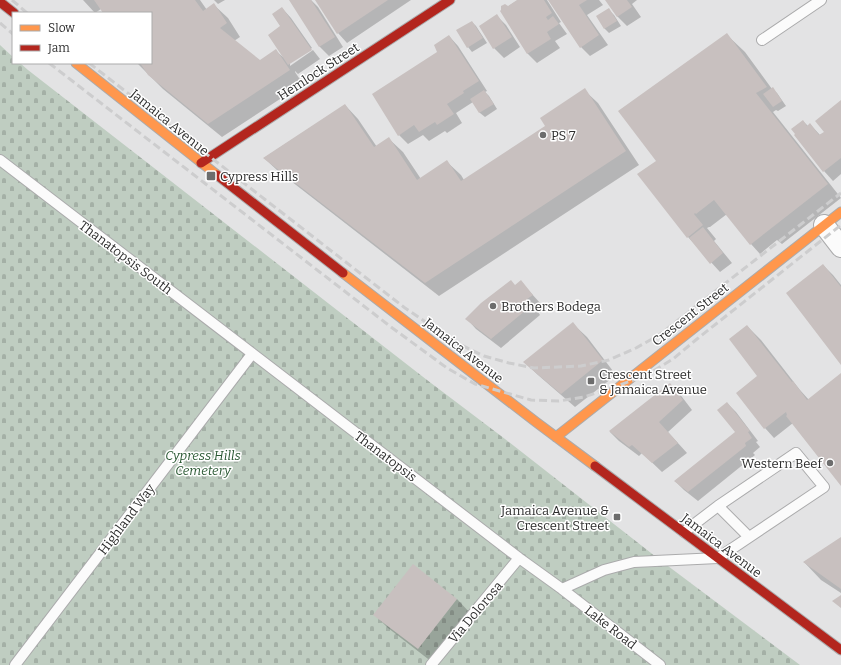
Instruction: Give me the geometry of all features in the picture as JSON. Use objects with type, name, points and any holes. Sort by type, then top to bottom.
[{"type":"main road","name":"Hemlock Street","points":[[201,163],[450,0]]},
{"type":"main road","points":[[0,2],[13,12]]},
{"type":"main road","name":"Jamaica Avenue","points":[[77,64],[201,163],[556,436],[718,558],[840,647]]},
{"type":"main road","name":"Crescent Street","points":[[556,436],[841,212]]},
{"type":"street","points":[[824,225],[841,247]]},
{"type":"lane","points":[[762,40],[821,0]]},
{"type":"lane","name":"Thanatopsis South","points":[[0,160],[252,354]]},
{"type":"lane","name":"Thanatopsis","points":[[252,354],[519,558],[562,589]]},
{"type":"lane","name":"Highland Way","points":[[15,665],[252,354]]},
{"type":"lane","points":[[562,589],[604,570],[634,562],[718,558],[824,487],[796,453],[718,506],[684,532]]},
{"type":"lane","points":[[718,506],[750,537]]},
{"type":"lane","name":"Via Dolorosa","points":[[431,665],[519,558]]},
{"type":"lane","name":"Lake Road","points":[[562,589],[660,665]]},
{"type":"green space","name":"Cypress Hills Cemetery","points":[[0,45],[12,56],[12,64],[21,64],[660,560],[800,665],[0,665]]},
{"type":"building","points":[[94,0],[195,0],[203,11],[214,3],[227,23],[220,28],[260,60],[276,49],[290,70],[208,124],[148,75],[141,64],[152,64],[152,12],[102,12]]},
{"type":"building","points":[[289,0],[311,0],[335,37],[319,47]]},
{"type":"building","points":[[315,0],[388,0],[337,34]]},
{"type":"building","points":[[517,0],[544,0],[552,13],[546,17],[548,20],[553,16],[559,24],[547,32],[551,39],[527,54],[500,11],[501,6],[505,4],[508,6]]},
{"type":"building","points":[[548,0],[587,0],[579,5],[599,35],[580,48]]},
{"type":"building","points":[[605,0],[627,0],[632,7],[617,17]]},
{"type":"building","points":[[282,7],[312,50],[288,65],[268,35],[280,26],[272,14]]},
{"type":"building","points":[[609,8],[617,21],[604,29],[596,16]]},
{"type":"building","points":[[497,14],[512,37],[493,49],[479,26]]},
{"type":"building","points":[[472,21],[483,38],[467,48],[456,30]]},
{"type":"building","points":[[727,33],[767,87],[756,93],[828,184],[750,245],[714,200],[694,214],[703,225],[687,238],[637,174],[656,161],[618,111]]},
{"type":"building","points":[[449,35],[479,81],[463,91],[464,93],[447,104],[454,114],[437,125],[435,122],[419,132],[414,125],[398,136],[372,94],[437,52],[434,45]]},
{"type":"building","points":[[773,87],[782,101],[773,107],[763,94]]},
{"type":"building","points":[[585,88],[626,151],[425,283],[263,158],[345,104],[374,147],[389,137],[417,180],[447,160],[461,181],[545,126],[540,118]]},
{"type":"building","points":[[484,90],[494,104],[479,113],[470,99]]},
{"type":"building","points":[[841,100],[841,158],[823,172],[791,129],[803,120],[807,126],[810,123],[819,135],[824,132],[815,121]]},
{"type":"building","points":[[703,227],[723,253],[710,264],[689,238]]},
{"type":"building","points":[[823,264],[841,287],[841,365],[786,293]]},
{"type":"building","points":[[511,280],[515,285],[521,280],[533,295],[527,299],[532,305],[491,339],[465,319],[481,303]]},
{"type":"building","points":[[573,322],[603,360],[561,394],[523,362]]},
{"type":"building","points":[[747,325],[807,400],[841,373],[841,486],[786,416],[786,412],[764,429],[736,393],[757,376],[729,339]]},
{"type":"building","points":[[670,383],[683,400],[659,422],[678,443],[652,463],[632,445],[629,447],[609,431]]},
{"type":"building","points":[[727,402],[750,431],[748,432],[752,438],[745,443],[746,446],[688,492],[674,481],[735,432],[717,410]]},
{"type":"building","points":[[841,537],[841,589],[803,562]]},
{"type":"building","points":[[413,564],[457,599],[418,649],[373,615]]},
{"type":"building","points":[[841,595],[841,608],[832,601]]},
{"type":"railway","points":[[12,0],[26,12]]},
{"type":"railway","points":[[0,23],[12,33]]},
{"type":"railway","points":[[50,64],[391,327],[447,368],[475,384],[531,400],[559,401],[584,397],[645,376],[673,359],[841,225]]},
{"type":"railway","points":[[90,64],[405,308],[455,342],[484,356],[534,368],[581,366],[609,360],[636,348],[659,335],[841,193]]},
{"type":"traffic: slow","points":[[77,64],[217,175]]},
{"type":"traffic: slow","points":[[556,437],[841,212]]},
{"type":"traffic: slow","points":[[343,273],[595,466]]},
{"type":"traffic: jam","points":[[201,163],[450,0]]},
{"type":"traffic: jam","points":[[0,2],[13,12]]},
{"type":"traffic: jam","points":[[217,175],[343,273]]},
{"type":"traffic: jam","points":[[595,466],[841,650]]},
{"type":"place","name":"PS 7","points":[[543,135]]},
{"type":"place","name":"Cypress Hills","points":[[211,176]]},
{"type":"place","name":"Brothers Bodega","points":[[493,306]]},
{"type":"place","name":"Crescent Street & Jamaica Avenue","points":[[591,381]]},
{"type":"place","name":"Western Beef","points":[[830,463]]},
{"type":"place","name":"Jamaica Avenue & Crescent Street","points":[[617,517]]}]
